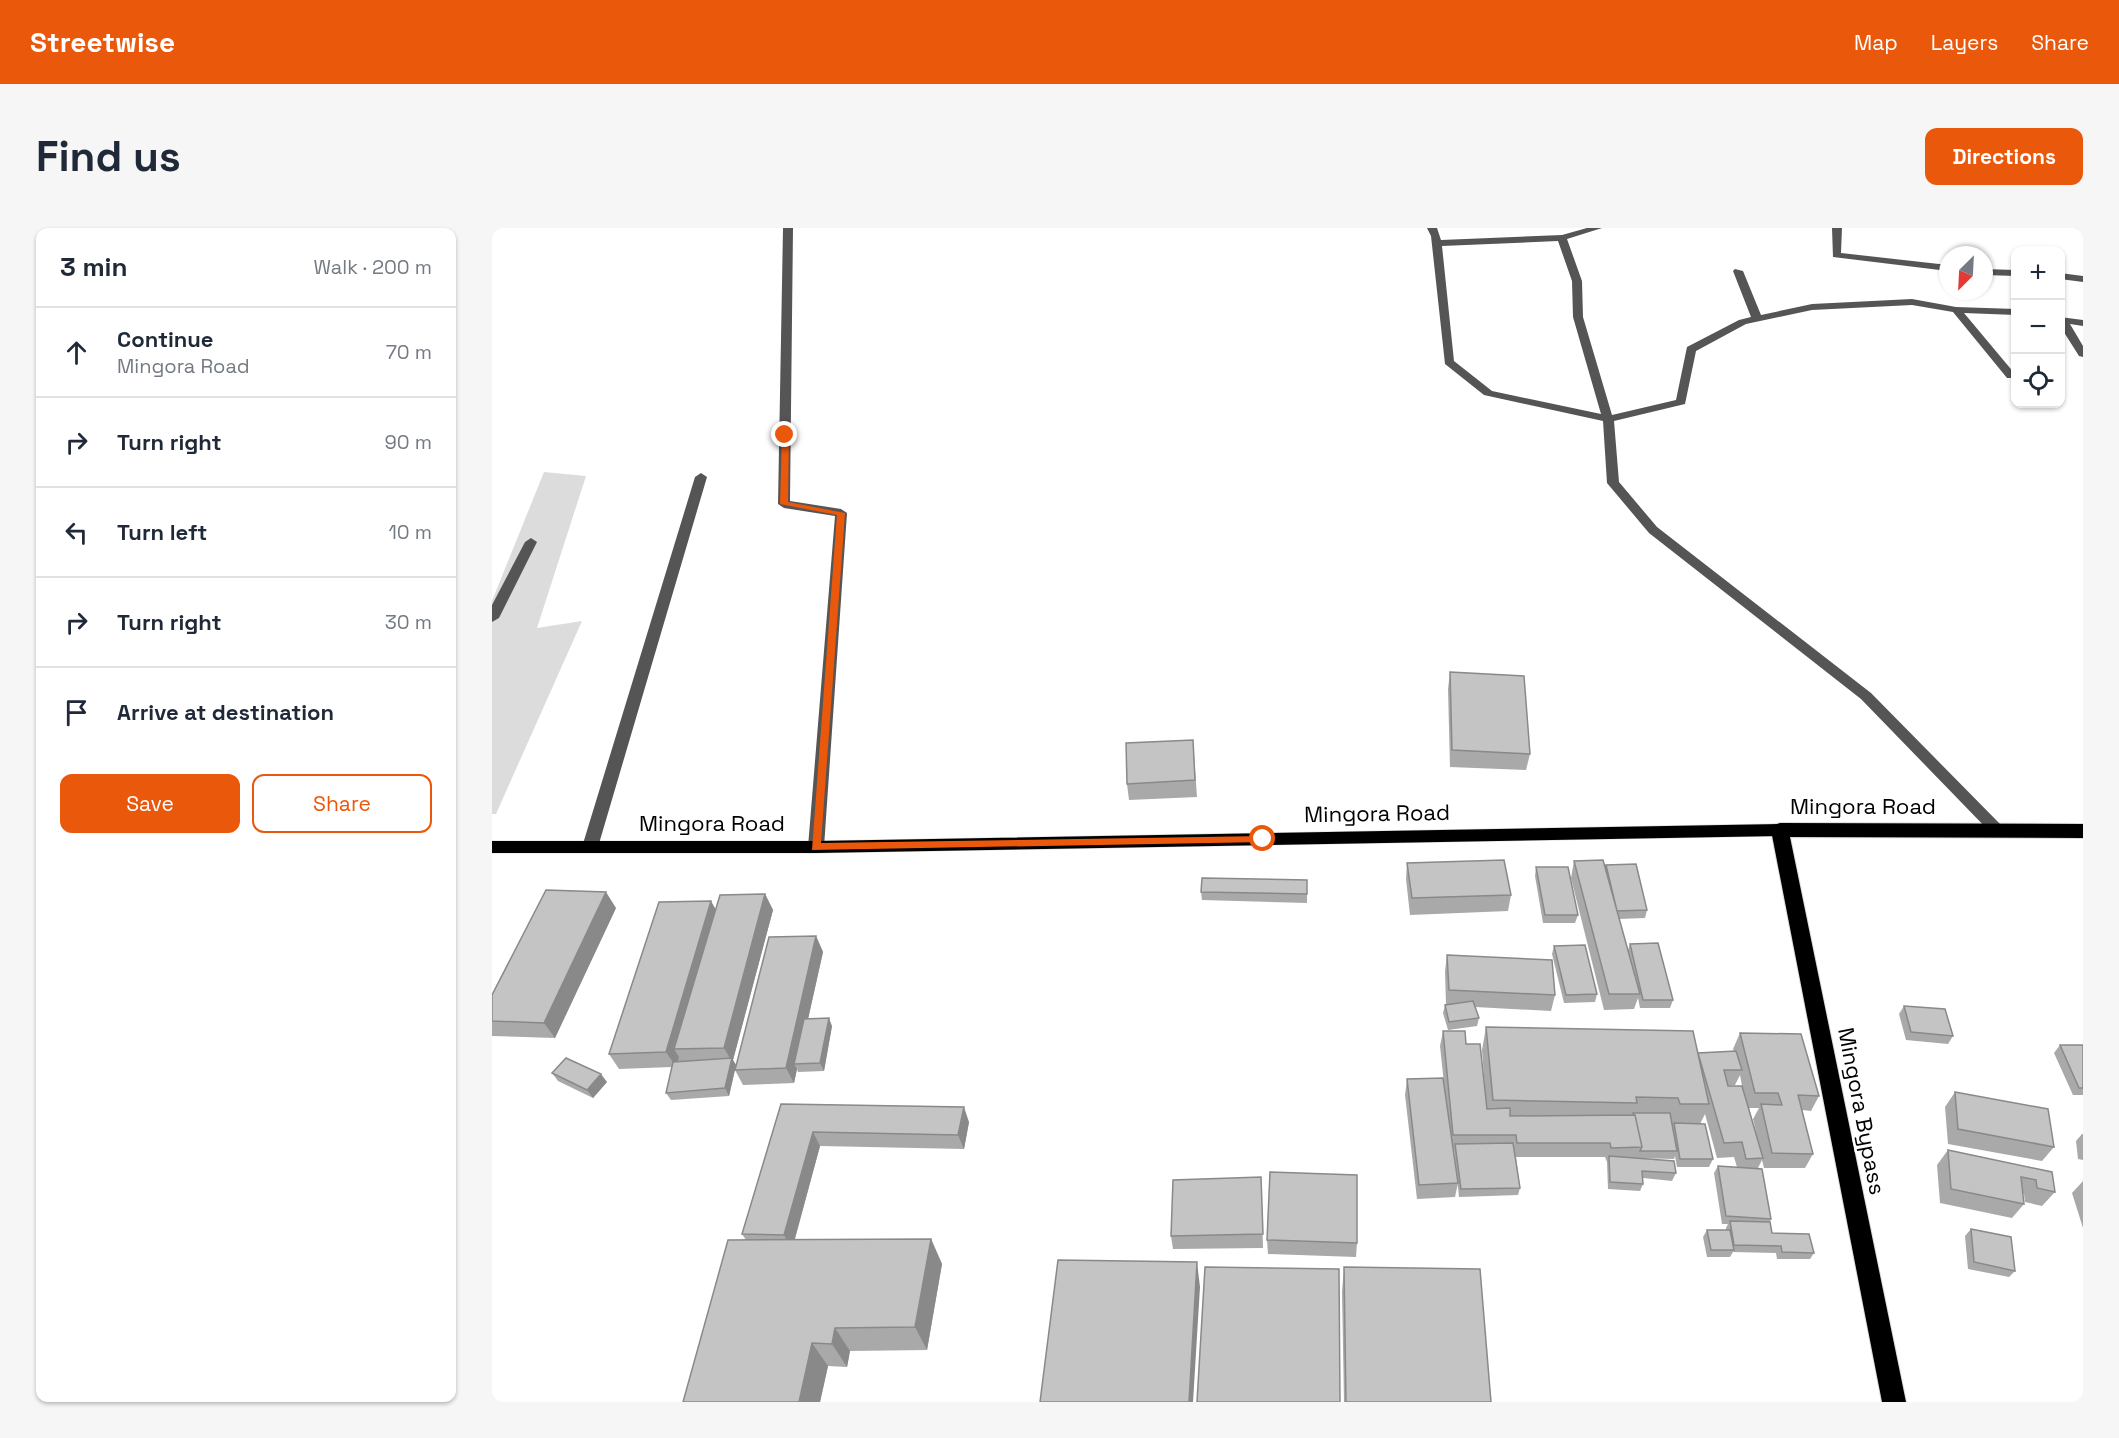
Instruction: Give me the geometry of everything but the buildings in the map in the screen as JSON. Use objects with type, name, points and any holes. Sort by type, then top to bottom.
[{"type":"highway","name":"Mingora Road","points":[[1780,830],[2083,831]]},
{"type":"highway","name":"Mingora Bypass","points":[[1780,830],[1894,1402]]},
{"type":"main road","name":"Mingora Road","points":[[492,847],[816,847],[1780,830]]},
{"type":"street","points":[[788,228],[784,504],[841,513],[816,847]]},
{"type":"street","points":[[1432,228],[1436,243],[1449,362],[1488,393],[1608,419],[1682,402],[1691,349],[1743,322],[1812,307],[1912,302],[1956,310],[2011,312]]},
{"type":"street","points":[[1436,243],[1562,238],[1597,228]]},
{"type":"street","points":[[1838,228],[1836,255],[1939,267]]},
{"type":"street","points":[[1562,238],[1577,281],[1578,317],[1608,419],[1613,483],[1653,530],[1866,696],[1997,830]]},
{"type":"street","points":[[1738,271],[1757,319]]},
{"type":"street","points":[[1993,272],[2011,273]]},
{"type":"street","points":[[2065,277],[2083,279]]},
{"type":"street","points":[[1956,310],[2011,376]]},
{"type":"street","points":[[2065,321],[2083,323]]},
{"type":"street","points":[[2065,326],[2083,354]]},
{"type":"street","points":[[590,847],[701,477]]},
{"type":"street","points":[[492,618],[531,542]]},
{"type":"shaded area","points":[[544,472],[586,476],[537,628],[582,621],[496,814],[492,814],[492,601]]},
{"type":"route","points":[[785,435],[784,504],[841,513],[816,847],[1263,839]]}]
